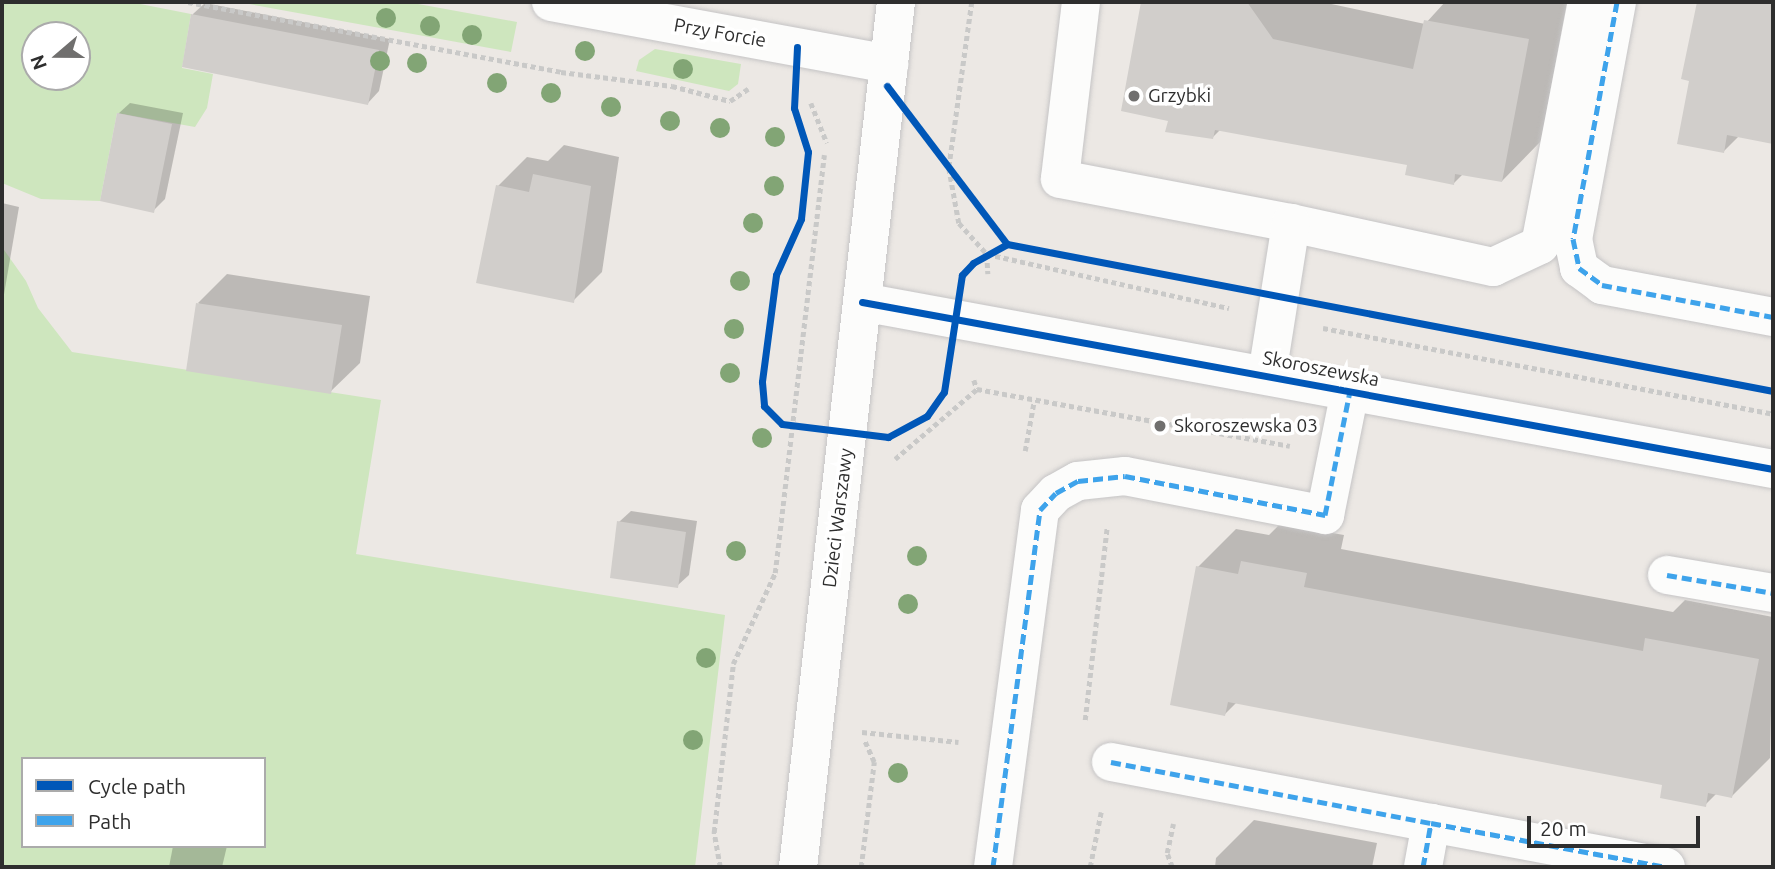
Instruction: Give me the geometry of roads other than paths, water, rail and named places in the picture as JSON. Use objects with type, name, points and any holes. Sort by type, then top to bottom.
[{"type":"street","name":"Przy Forcie","points":[[551,2],[889,64]]},
{"type":"street","name":"Dzieci Warszawy","points":[[798,867],[896,2]]},
{"type":"street","points":[[1082,2],[1060,179],[1291,223],[1493,267],[1540,245],[1587,2]]},
{"type":"street","points":[[1617,2],[1573,239],[1580,268],[1602,285],[1773,317]]},
{"type":"street","points":[[1266,375],[1291,223]]},
{"type":"street","name":"Skoroszewska","points":[[862,302],[1773,469]]},
{"type":"street","points":[[993,867],[1040,510],[1056,493],[1078,481],[1112,476],[1325,515],[1350,391]]},
{"type":"street","points":[[1667,575],[1773,593]]},
{"type":"street","points":[[1111,762],[1665,867]]},
{"type":"street","points":[[1423,867],[1431,823]]},
{"type":"place","name":"Grzybki","points":[[1134,96]]},
{"type":"place","name":"Skoroszewska 03","points":[[1160,426]]}]
